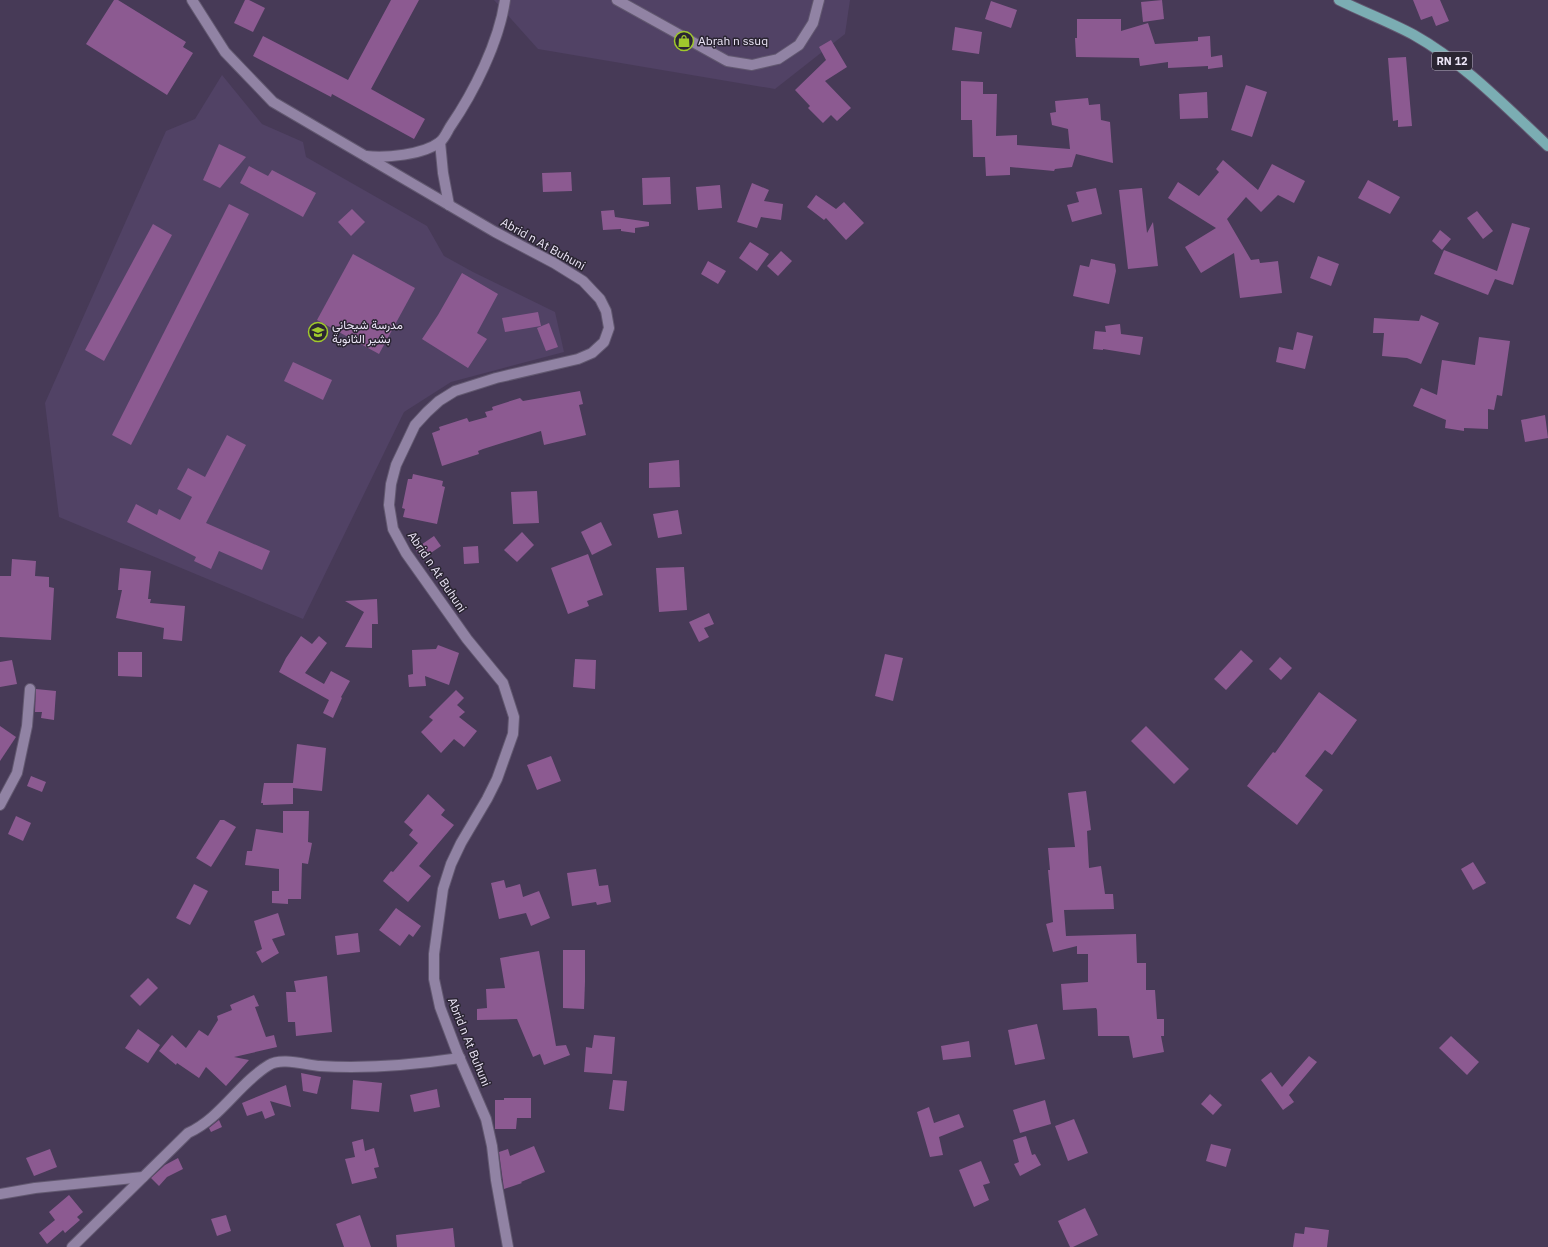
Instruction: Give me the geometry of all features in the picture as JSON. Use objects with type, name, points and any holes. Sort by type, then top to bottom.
[{"type":"main road","name":"RN 12","points":[[1339,0],[1414,35],[1456,63],[1498,99],[1548,146]]},
{"type":"street","name":"Abrid n At Buhuni","points":[[192,0],[225,52],[273,102],[363,156],[449,204],[495,232],[554,263],[583,281],[600,299],[606,311],[610,328],[604,342],[592,354],[496,378],[455,391],[439,401],[415,425],[396,465],[391,484],[389,505],[393,529],[406,553],[467,639],[503,683],[514,717],[513,734],[508,751],[487,799],[460,843],[451,864],[443,889],[434,954],[434,979],[440,1007],[486,1119],[492,1146],[500,1206],[508,1247]]},
{"type":"street","points":[[363,156],[381,157],[404,154],[427,148],[440,142],[456,119],[487,59],[496,37],[505,0]]},
{"type":"street","points":[[616,0],[727,61],[752,65],[778,59],[799,44],[813,23],[818,0]]},
{"type":"street","points":[[440,142],[443,173],[449,204]]},
{"type":"street","points":[[0,805],[16,774],[27,726],[30,689]]},
{"type":"street","points":[[72,1247],[188,1133],[196,1130],[216,1113],[255,1075],[270,1064],[284,1062],[319,1066],[374,1067],[410,1065],[460,1058]]},
{"type":"street","points":[[0,1194],[35,1188],[143,1177]]},
{"type":"shaded area","name":"Abṛah n ssuq","points":[[494,0],[850,0],[845,34],[775,89],[538,49]]},
{"type":"shaded area","name":"مدرسة شيحاني بشير الثانوية","points":[[222,75],[262,124],[303,142],[306,157],[427,226],[444,256],[473,272],[555,312],[564,352],[451,382],[404,412],[303,619],[59,517],[45,403],[166,131],[195,119]]},
{"type":"building","points":[[114,0],[118,0],[186,42],[183,47],[193,53],[167,95],[86,44]]},
{"type":"building","points":[[245,0],[249,0],[265,8],[253,32],[234,23]]},
{"type":"building","points":[[391,0],[419,0],[371,89],[425,119],[414,139],[332,94],[331,97],[253,56],[263,36],[348,80]]},
{"type":"building","points":[[1162,0],[1164,19],[1143,22],[1141,2]]},
{"type":"building","points":[[1413,0],[1440,0],[1449,21],[1436,26],[1432,16],[1421,20]]},
{"type":"building","points":[[991,1],[1017,10],[1011,28],[985,19]]},
{"type":"building","points":[[1077,19],[1121,19],[1121,31],[1148,23],[1155,44],[1198,41],[1198,37],[1210,36],[1211,57],[1222,55],[1223,67],[1208,69],[1208,66],[1168,68],[1168,62],[1140,66],[1139,58],[1076,57],[1075,38],[1077,38]]},
{"type":"building","points":[[955,27],[982,32],[979,54],[952,50]]},
{"type":"building","points":[[831,40],[847,67],[825,81],[851,108],[837,121],[831,115],[823,123],[808,108],[810,106],[795,90],[826,60],[819,47]]},
{"type":"building","points":[[1406,57],[1412,126],[1398,127],[1398,120],[1393,121],[1388,58]]},
{"type":"building","points":[[961,81],[983,82],[983,94],[997,94],[996,136],[1017,135],[1017,145],[1070,149],[1068,129],[1052,125],[1050,113],[1056,112],[1055,101],[1088,98],[1089,105],[1100,104],[1101,120],[1110,122],[1113,163],[1076,154],[1072,167],[1055,169],[1054,171],[1010,167],[1010,175],[986,176],[985,157],[973,157],[972,120],[961,120]]},
{"type":"building","points":[[1246,85],[1267,92],[1252,137],[1231,130]]},
{"type":"building","points":[[1207,92],[1208,118],[1180,119],[1179,94]]},
{"type":"building","points":[[219,144],[246,157],[220,188],[203,180]]},
{"type":"building","points":[[1223,160],[1258,190],[1272,164],[1305,181],[1294,203],[1278,195],[1261,212],[1246,197],[1227,219],[1251,260],[1259,259],[1260,263],[1278,261],[1282,293],[1240,298],[1234,253],[1201,273],[1185,247],[1216,228],[1168,198],[1178,182],[1199,196],[1219,172],[1216,169]]},
{"type":"building","points":[[249,166],[268,176],[272,170],[316,193],[303,217],[240,183]]},
{"type":"building","points":[[571,172],[572,191],[543,192],[542,173]]},
{"type":"building","points":[[670,177],[671,204],[643,205],[642,178]]},
{"type":"building","points":[[1368,180],[1400,197],[1390,214],[1358,198]]},
{"type":"building","points":[[752,183],[769,190],[764,201],[783,204],[781,220],[761,217],[757,228],[737,222]]},
{"type":"building","points":[[720,185],[722,208],[698,210],[696,187]]},
{"type":"building","points":[[1096,188],[1102,214],[1072,222],[1067,205],[1079,202],[1076,192]]},
{"type":"building","points":[[1142,188],[1147,233],[1153,222],[1158,266],[1128,269],[1119,190]]},
{"type":"building","points":[[816,195],[836,209],[844,202],[864,223],[846,240],[826,218],[824,220],[807,207]]},
{"type":"building","points":[[229,204],[249,214],[131,445],[112,435]]},
{"type":"building","points":[[352,209],[365,222],[351,236],[338,222]]},
{"type":"building","points":[[614,210],[615,217],[649,222],[649,226],[635,228],[635,233],[621,231],[621,229],[603,230],[601,211]]},
{"type":"building","points":[[1477,211],[1493,231],[1483,239],[1467,218]]},
{"type":"building","points":[[1512,223],[1530,228],[1513,285],[1495,279],[1488,295],[1434,274],[1444,250],[1497,271]]},
{"type":"building","points":[[153,224],[172,235],[104,361],[85,350]]},
{"type":"building","points":[[1440,230],[1451,239],[1442,250],[1432,241]]},
{"type":"building","points":[[750,242],[769,254],[757,271],[739,258]]},
{"type":"building","points":[[781,251],[792,261],[778,276],[767,266]]},
{"type":"building","points":[[353,254],[415,288],[379,354],[317,320]]},
{"type":"building","points":[[1318,256],[1339,264],[1331,286],[1310,278]]},
{"type":"building","points":[[1091,259],[1115,264],[1116,271],[1109,304],[1073,296],[1080,265],[1089,267]]},
{"type":"building","points":[[708,261],[726,271],[718,284],[701,274]]},
{"type":"building","points":[[462,273],[498,294],[477,333],[487,339],[468,368],[422,339],[438,315]]},
{"type":"building","points":[[538,312],[541,326],[505,332],[502,318]]},
{"type":"building","points":[[1421,315],[1439,323],[1421,364],[1407,358],[1382,356],[1384,333],[1373,333],[1374,318],[1419,321]]},
{"type":"building","points":[[549,323],[558,347],[546,351],[537,328]]},
{"type":"building","points":[[1120,324],[1121,334],[1143,337],[1140,355],[1103,349],[1093,349],[1095,331],[1106,332],[1105,326]]},
{"type":"building","points":[[1297,332],[1313,336],[1305,369],[1276,362],[1279,347],[1293,350]]},
{"type":"building","points":[[1479,337],[1510,341],[1502,396],[1497,395],[1494,410],[1488,409],[1488,429],[1464,428],[1464,431],[1445,428],[1446,420],[1413,406],[1421,388],[1437,395],[1442,360],[1475,365]]},
{"type":"building","points":[[293,362],[332,380],[323,400],[284,381]]},
{"type":"building","points":[[580,391],[583,404],[579,405],[586,435],[544,445],[541,431],[483,449],[478,451],[479,454],[442,466],[432,433],[440,430],[439,427],[467,418],[469,422],[487,417],[485,412],[493,410],[492,407],[520,398],[523,401]]},
{"type":"building","points":[[1545,415],[1548,438],[1525,442],[1521,420]]},
{"type":"building","points":[[227,435],[246,445],[206,523],[270,551],[262,570],[219,551],[211,569],[194,561],[196,557],[127,522],[136,504],[157,515],[159,509],[180,520],[192,497],[177,489],[188,468],[205,477]]},
{"type":"building","points":[[679,460],[680,487],[649,488],[649,463]]},
{"type":"building","points":[[413,474],[443,481],[442,486],[445,487],[437,524],[403,517],[405,509],[402,508],[408,479],[412,479]]},
{"type":"building","points":[[537,491],[539,523],[513,524],[511,492]]},
{"type":"building","points":[[678,510],[682,534],[658,538],[653,514]]},
{"type":"building","points":[[601,522],[612,545],[592,555],[581,532]]},
{"type":"building","points":[[522,532],[534,545],[517,562],[504,550]]},
{"type":"building","points":[[434,536],[441,546],[422,559],[415,549]]},
{"type":"building","points":[[478,546],[479,563],[464,564],[463,547]]},
{"type":"building","points":[[588,554],[603,595],[587,601],[589,606],[568,614],[551,568]]},
{"type":"building","points":[[12,559],[36,561],[35,576],[49,577],[49,587],[54,588],[51,640],[0,637],[0,576],[11,576]]},
{"type":"building","points":[[684,567],[687,610],[659,612],[656,568]]},
{"type":"building","points":[[120,568],[151,571],[148,599],[151,599],[150,603],[185,606],[182,641],[163,639],[164,628],[116,618],[122,590],[118,590]]},
{"type":"building","points":[[377,599],[378,624],[372,624],[372,648],[345,647],[364,612],[345,601]]},
{"type":"building","points":[[709,613],[714,624],[704,628],[709,637],[699,642],[689,622]]},
{"type":"building","points":[[301,636],[312,644],[319,636],[327,643],[305,673],[324,684],[331,671],[350,681],[341,697],[342,698],[333,718],[323,713],[329,700],[279,672],[286,658]]},
{"type":"building","points":[[438,645],[459,653],[449,685],[425,676],[426,686],[409,687],[408,675],[413,674],[412,650],[436,649]]},
{"type":"building","points":[[1241,650],[1253,661],[1226,690],[1214,679]]},
{"type":"building","points":[[118,652],[142,652],[142,677],[118,676]]},
{"type":"building","points":[[885,654],[903,658],[893,701],[875,696]]},
{"type":"building","points":[[1280,657],[1292,668],[1281,680],[1269,669]]},
{"type":"building","points":[[575,659],[596,660],[595,689],[573,687]]},
{"type":"building","points":[[12,660],[17,684],[0,687],[0,662]]},
{"type":"building","points":[[36,689],[56,691],[54,720],[41,718],[42,712],[35,712]]},
{"type":"building","points":[[456,690],[464,698],[457,705],[465,712],[459,717],[477,731],[464,747],[454,739],[441,753],[421,732],[433,720],[429,717]]},
{"type":"building","points":[[1319,692],[1357,720],[1332,755],[1325,750],[1305,776],[1323,790],[1297,825],[1247,786],[1273,752],[1275,753]]},
{"type":"building","points":[[0,726],[16,737],[0,761]]},
{"type":"building","points":[[1146,726],[1189,769],[1174,784],[1131,741]]},
{"type":"building","points":[[297,744],[326,748],[322,791],[293,788],[293,804],[263,805],[263,803],[261,803],[264,783],[293,783]]},
{"type":"building","points":[[551,756],[561,781],[537,790],[527,765]]},
{"type":"building","points":[[31,776],[46,782],[42,792],[27,786]]},
{"type":"building","points":[[1086,791],[1091,830],[1087,831],[1089,868],[1101,866],[1105,894],[1113,894],[1114,909],[1064,910],[1066,936],[1136,934],[1137,963],[1146,963],[1146,990],[1155,990],[1157,1019],[1164,1019],[1164,1036],[1161,1036],[1164,1052],[1133,1058],[1129,1036],[1098,1036],[1096,1008],[1063,1010],[1061,984],[1088,982],[1088,954],[1077,954],[1077,946],[1053,952],[1046,924],[1053,922],[1048,870],[1050,870],[1048,848],[1075,847],[1068,793]]},
{"type":"building","points":[[428,794],[445,810],[441,815],[454,825],[419,866],[431,876],[408,902],[383,881],[391,871],[393,872],[418,843],[409,835],[413,830],[404,822]]},
{"type":"building","points":[[283,811],[309,811],[308,842],[312,843],[308,864],[302,863],[301,899],[288,899],[288,904],[272,903],[272,891],[279,891],[279,869],[245,865],[247,851],[252,851],[256,829],[283,833]]},
{"type":"building","points":[[16,816],[31,823],[23,841],[8,834]]},
{"type":"building","points":[[220,820],[224,820],[236,827],[211,867],[196,858]]},
{"type":"building","points":[[1473,862],[1486,883],[1473,890],[1461,869]]},
{"type":"building","points":[[596,869],[599,886],[608,885],[611,902],[597,905],[596,902],[572,906],[567,873]]},
{"type":"building","points":[[504,880],[506,888],[520,884],[523,897],[539,891],[550,918],[531,926],[526,913],[499,919],[491,883]]},
{"type":"building","points":[[194,884],[208,891],[190,925],[176,918]]},
{"type":"building","points":[[396,908],[421,926],[413,937],[409,934],[400,946],[379,930]]},
{"type":"building","points":[[278,913],[285,935],[272,939],[279,953],[262,963],[256,952],[262,949],[254,921]]},
{"type":"building","points":[[358,933],[360,952],[337,955],[335,936]]},
{"type":"building","points":[[563,950],[585,950],[584,1009],[563,1008]]},
{"type":"building","points":[[539,951],[556,1046],[566,1045],[570,1055],[544,1065],[540,1054],[533,1057],[517,1019],[477,1020],[477,1009],[487,1008],[486,989],[505,988],[500,958]]},
{"type":"building","points":[[327,976],[332,1032],[296,1036],[295,1022],[288,1022],[286,992],[296,992],[294,981]]},
{"type":"building","points":[[148,978],[158,988],[140,1006],[130,996]]},
{"type":"building","points":[[254,995],[259,1006],[255,1007],[266,1037],[274,1035],[277,1047],[234,1057],[249,1060],[226,1086],[206,1067],[199,1078],[177,1063],[176,1065],[159,1051],[172,1035],[186,1048],[199,1030],[208,1036],[218,1020],[217,1016],[232,1010],[230,1005]]},
{"type":"building","points":[[1037,1024],[1045,1059],[1015,1065],[1008,1030]]},
{"type":"building","points":[[138,1029],[160,1045],[148,1063],[125,1048]]},
{"type":"building","points":[[594,1035],[615,1037],[612,1074],[584,1072],[586,1047],[592,1048]]},
{"type":"building","points":[[1451,1036],[1479,1062],[1467,1075],[1439,1048]]},
{"type":"building","points":[[969,1041],[971,1057],[943,1060],[941,1046]]},
{"type":"building","points":[[1309,1056],[1317,1062],[1289,1095],[1294,1102],[1283,1110],[1261,1080],[1271,1072],[1282,1087]]},
{"type":"building","points":[[301,1073],[321,1077],[317,1094],[303,1091]]},
{"type":"building","points":[[353,1080],[382,1083],[379,1112],[351,1109]]},
{"type":"building","points":[[613,1080],[627,1081],[624,1111],[609,1109]]},
{"type":"building","points":[[286,1085],[291,1107],[270,1101],[275,1115],[265,1119],[262,1111],[247,1116],[242,1103]]},
{"type":"building","points":[[437,1089],[440,1107],[414,1112],[410,1095]]},
{"type":"building","points":[[1210,1094],[1222,1105],[1213,1115],[1201,1104]]},
{"type":"building","points":[[504,1098],[531,1098],[531,1118],[517,1118],[516,1129],[495,1129],[495,1100],[504,1100]]},
{"type":"building","points":[[1045,1100],[1051,1124],[1020,1133],[1013,1110]]},
{"type":"building","points":[[929,1107],[934,1123],[959,1114],[964,1127],[939,1137],[943,1155],[930,1157],[917,1112]]},
{"type":"building","points":[[1074,1119],[1088,1153],[1068,1161],[1055,1126]]},
{"type":"building","points":[[219,1120],[222,1127],[211,1132],[209,1128]]},
{"type":"building","points":[[1026,1136],[1032,1155],[1035,1154],[1041,1165],[1020,1176],[1014,1164],[1019,1162],[1013,1140]]},
{"type":"building","points":[[363,1139],[365,1151],[374,1148],[379,1167],[374,1168],[377,1178],[352,1184],[345,1159],[355,1157],[352,1142]]},
{"type":"building","points":[[1211,1144],[1231,1149],[1226,1167],[1206,1161]]},
{"type":"building","points":[[534,1146],[545,1172],[521,1182],[522,1183],[504,1189],[499,1152],[508,1149],[510,1156]]},
{"type":"building","points":[[50,1149],[57,1167],[34,1176],[26,1158]]},
{"type":"building","points":[[178,1158],[183,1169],[167,1177],[159,1186],[151,1178],[165,1165]]},
{"type":"building","points":[[981,1161],[990,1183],[983,1185],[989,1200],[974,1207],[959,1170]]},
{"type":"building","points":[[69,1195],[83,1212],[77,1217],[80,1220],[65,1233],[63,1230],[47,1244],[39,1233],[55,1220],[49,1212]]},
{"type":"building","points":[[1085,1208],[1098,1235],[1070,1247],[1058,1221]]},
{"type":"building","points":[[226,1215],[231,1231],[217,1236],[211,1219]]},
{"type":"building","points":[[360,1215],[371,1247],[344,1247],[336,1224]]},
{"type":"building","points":[[1305,1227],[1329,1230],[1327,1247],[1293,1247],[1295,1233],[1304,1234]]},
{"type":"building","points":[[453,1228],[455,1247],[397,1247],[396,1235]]},
{"type":"place","name":"Abṛah n ssuq","points":[[684,41]]},
{"type":"place","name":"مدرسة شيحاني بشير الثانوية","points":[[318,332]]}]
